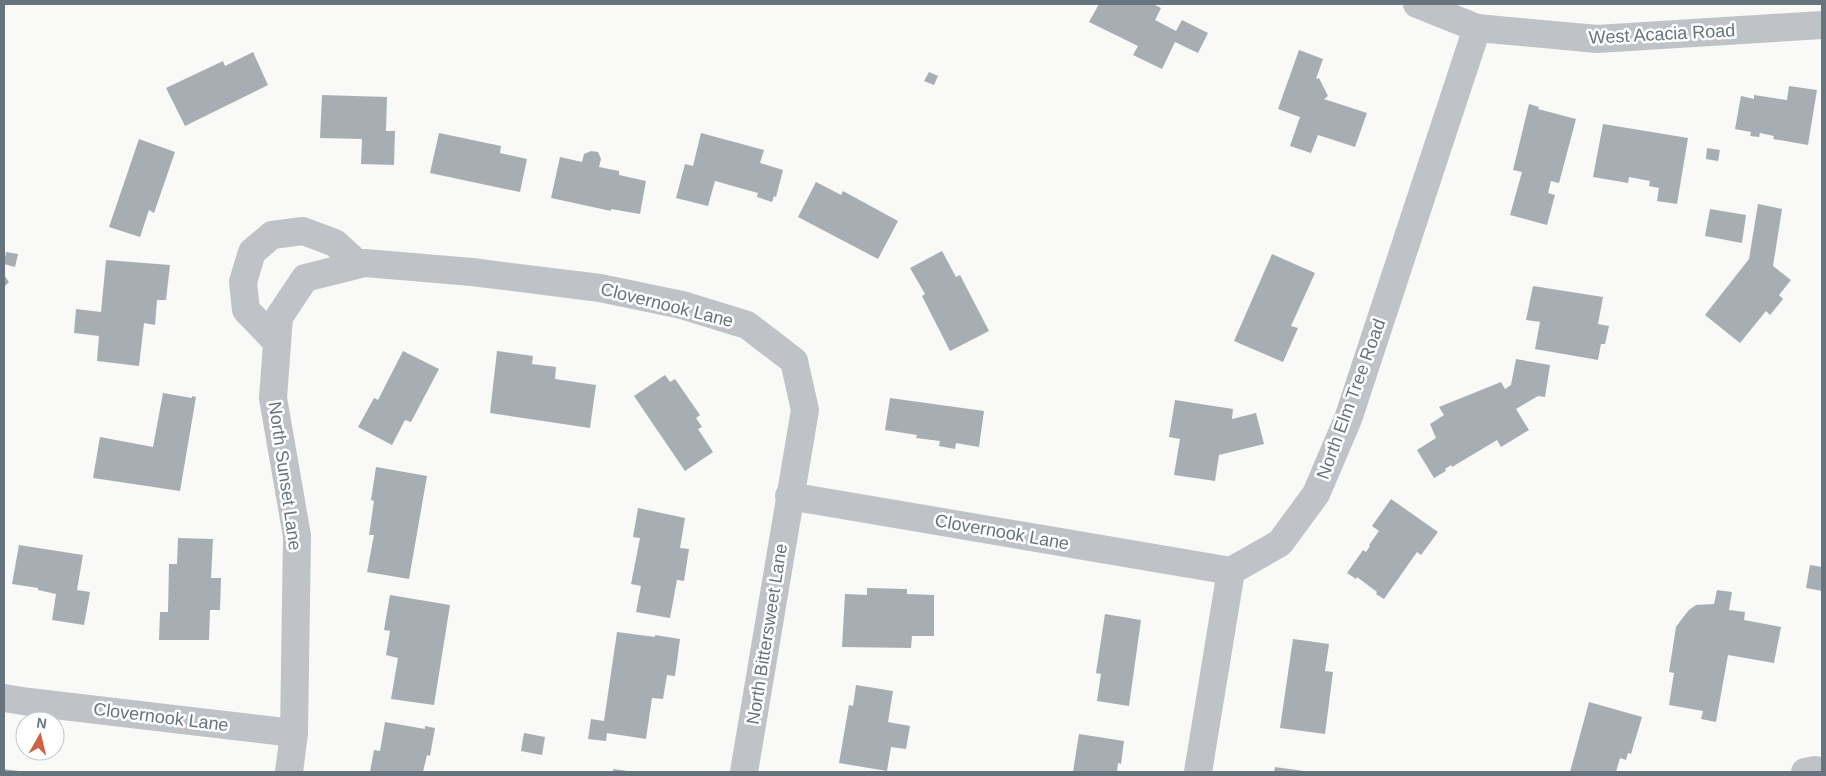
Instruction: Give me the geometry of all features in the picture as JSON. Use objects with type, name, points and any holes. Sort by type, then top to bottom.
[{"type":"street","name":"West Acacia Road","points":[[1417,4],[1477,28],[1597,39],[1822,25]]},
{"type":"street","name":"North Elm Tree Road","points":[[1231,571],[1280,543],[1316,494],[1348,419],[1477,28]]},
{"type":"street","points":[[277,342],[246,310],[243,282],[252,252],[272,234],[303,231],[335,243],[358,264]]},
{"type":"street","name":"Clovernook Lane","points":[[305,278],[365,263],[472,272],[600,288],[682,305],[747,324],[794,361],[805,410],[790,496],[1231,571]]},
{"type":"street","name":"North Sunset Lane","points":[[289,772],[294,733],[297,536],[273,398],[279,317],[305,278]]},
{"type":"street","name":"North Bittersweet Lane","points":[[744,772],[790,496]]},
{"type":"street","points":[[1198,772],[1231,571]]},
{"type":"street","name":"Clovernook Lane","points":[[16,700],[294,733]]},
{"type":"street","points":[[1805,772],[1822,771]]},
{"type":"building","points":[[1099,4],[1153,4],[1161,8],[1155,20],[1176,31],[1182,20],[1208,33],[1198,53],[1175,42],[1162,69],[1133,55],[1138,46],[1089,22]]},
{"type":"building","points":[[1299,50],[1323,59],[1316,79],[1319,78],[1328,96],[1324,99],[1367,113],[1355,147],[1318,135],[1311,153],[1290,146],[1300,117],[1278,109]]},
{"type":"building","points":[[253,52],[268,85],[185,126],[166,88],[223,61],[225,66]]},
{"type":"building","points":[[929,72],[938,76],[934,85],[924,81]]},
{"type":"building","points":[[1789,86],[1817,90],[1808,145],[1773,139],[1774,136],[1760,133],[1759,137],[1750,136],[1751,132],[1735,129],[1741,96],[1754,99],[1754,95],[1787,100]]},
{"type":"building","points":[[322,95],[387,97],[386,131],[395,131],[394,165],[361,164],[362,139],[320,138]]},
{"type":"building","points":[[1529,104],[1539,107],[1538,109],[1576,119],[1559,183],[1551,181],[1548,193],[1555,195],[1547,225],[1510,215],[1522,172],[1513,170]]},
{"type":"building","points":[[1603,124],[1688,138],[1677,204],[1657,201],[1659,188],[1649,186],[1650,181],[1629,177],[1628,183],[1593,177]]},
{"type":"building","points":[[439,133],[501,146],[500,153],[527,159],[520,192],[430,173]]},
{"type":"building","points":[[701,133],[764,150],[760,163],[783,170],[776,197],[774,196],[772,202],[757,197],[758,193],[715,181],[708,206],[676,198],[685,164],[693,166]]},
{"type":"building","points":[[139,139],[175,152],[154,213],[149,210],[140,237],[109,227]]},
{"type":"building","points":[[1707,148],[1720,150],[1718,161],[1706,159]]},
{"type":"building","points":[[591,151],[598,152],[601,159],[599,167],[619,171],[619,175],[646,181],[640,214],[611,209],[611,211],[551,198],[560,157],[582,162],[584,154]]},
{"type":"building","points":[[816,182],[841,195],[843,191],[898,221],[878,259],[798,217]]},
{"type":"building","points":[[1758,204],[1782,209],[1773,266],[1791,280],[1779,295],[1783,299],[1770,315],[1766,311],[1740,343],[1705,315],[1749,259]]},
{"type":"building","points":[[1710,209],[1746,215],[1742,243],[1705,236]]},
{"type":"building","points":[[942,251],[956,277],[960,275],[989,331],[950,351],[922,296],[925,294],[910,268]]},
{"type":"building","points":[[6,252],[18,254],[15,267],[4,264]]},
{"type":"building","points":[[1272,254],[1315,273],[1291,326],[1298,328],[1283,362],[1234,341]]},
{"type":"building","points":[[106,260],[170,265],[166,300],[157,300],[155,325],[144,323],[139,366],[97,361],[99,336],[74,333],[76,309],[101,312]]},
{"type":"building","points":[[4,275],[9,282],[4,287]]},
{"type":"building","points":[[1533,286],[1603,297],[1598,324],[1609,326],[1605,344],[1601,344],[1598,360],[1535,349],[1540,322],[1526,320]]},
{"type":"building","points":[[403,351],[439,369],[411,422],[405,420],[392,445],[358,427],[374,398],[378,400]]},
{"type":"building","points":[[497,351],[533,356],[532,364],[556,367],[555,379],[596,385],[590,428],[490,413]]},
{"type":"building","points":[[1516,359],[1550,365],[1545,397],[1538,396],[1516,409],[1529,430],[1501,447],[1497,440],[1452,467],[1451,465],[1445,469],[1446,471],[1434,478],[1417,450],[1436,438],[1430,424],[1444,415],[1439,407],[1501,382],[1505,389],[1511,385]]},
{"type":"building","points":[[665,375],[670,382],[675,379],[700,415],[696,418],[702,427],[698,429],[713,452],[685,471],[634,396]]},
{"type":"building","points":[[163,393],[196,397],[180,491],[93,478],[100,437],[153,447]]},
{"type":"building","points":[[890,398],[984,411],[979,447],[956,443],[955,449],[939,446],[940,441],[916,438],[917,435],[885,430]]},
{"type":"building","points":[[1175,400],[1233,409],[1232,419],[1256,413],[1264,444],[1219,455],[1215,481],[1174,475],[1180,439],[1169,437]]},
{"type":"building","points":[[376,467],[427,476],[409,579],[367,572],[374,535],[369,535],[374,501],[371,500]]},
{"type":"building","points":[[1391,499],[1438,532],[1421,555],[1417,552],[1384,599],[1357,577],[1356,579],[1347,573],[1363,550],[1366,552],[1379,531],[1372,526]]},
{"type":"building","points":[[638,508],[685,518],[680,548],[689,549],[684,581],[677,580],[670,618],[636,612],[641,586],[631,584],[640,538],[633,537]]},
{"type":"building","points":[[178,538],[213,539],[211,578],[221,578],[220,610],[210,610],[209,640],[159,640],[160,612],[168,612],[169,564],[177,564]]},
{"type":"building","points":[[19,545],[83,555],[77,590],[90,592],[84,625],[52,620],[56,594],[38,590],[38,588],[12,584]]},
{"type":"building","points":[[1810,565],[1822,567],[1822,591],[1806,588]]},
{"type":"building","points":[[867,588],[907,589],[907,594],[934,595],[934,636],[912,636],[911,648],[842,647],[845,594],[867,595]]},
{"type":"building","points":[[1717,590],[1732,592],[1729,610],[1745,612],[1744,620],[1781,627],[1774,663],[1728,655],[1716,722],[1701,719],[1703,711],[1669,705],[1674,673],[1669,672],[1676,627],[1689,610],[1696,605],[1714,604]]},
{"type":"building","points":[[390,595],[450,605],[434,705],[391,699],[398,658],[386,655],[390,631],[384,630]]},
{"type":"building","points":[[1105,614],[1141,620],[1129,706],[1097,701],[1101,674],[1096,673]]},
{"type":"building","points":[[617,632],[680,639],[675,676],[667,675],[663,699],[652,698],[646,739],[607,733],[606,741],[588,739],[591,719],[604,721]]},
{"type":"building","points":[[1293,639],[1329,644],[1325,671],[1333,672],[1325,734],[1280,728]]},
{"type":"building","points":[[856,685],[893,691],[888,722],[910,726],[906,749],[891,747],[887,771],[839,763],[849,705],[853,706]]},
{"type":"building","points":[[1589,702],[1642,717],[1631,754],[1628,753],[1626,760],[1620,758],[1616,772],[1570,772]]},
{"type":"building","points":[[385,722],[425,729],[425,726],[435,728],[430,756],[427,755],[423,772],[370,772],[374,750],[380,751]]},
{"type":"building","points":[[524,733],[545,737],[542,755],[521,751]]},
{"type":"building","points":[[1079,734],[1124,741],[1121,764],[1118,763],[1117,772],[1073,772]]},
{"type":"building","points":[[1275,767],[1304,771],[1304,772],[1274,772]]},
{"type":"building","points":[[4,769],[19,771],[19,772],[4,772]]},
{"type":"building","points":[[613,769],[628,771],[628,772],[613,772]]}]
